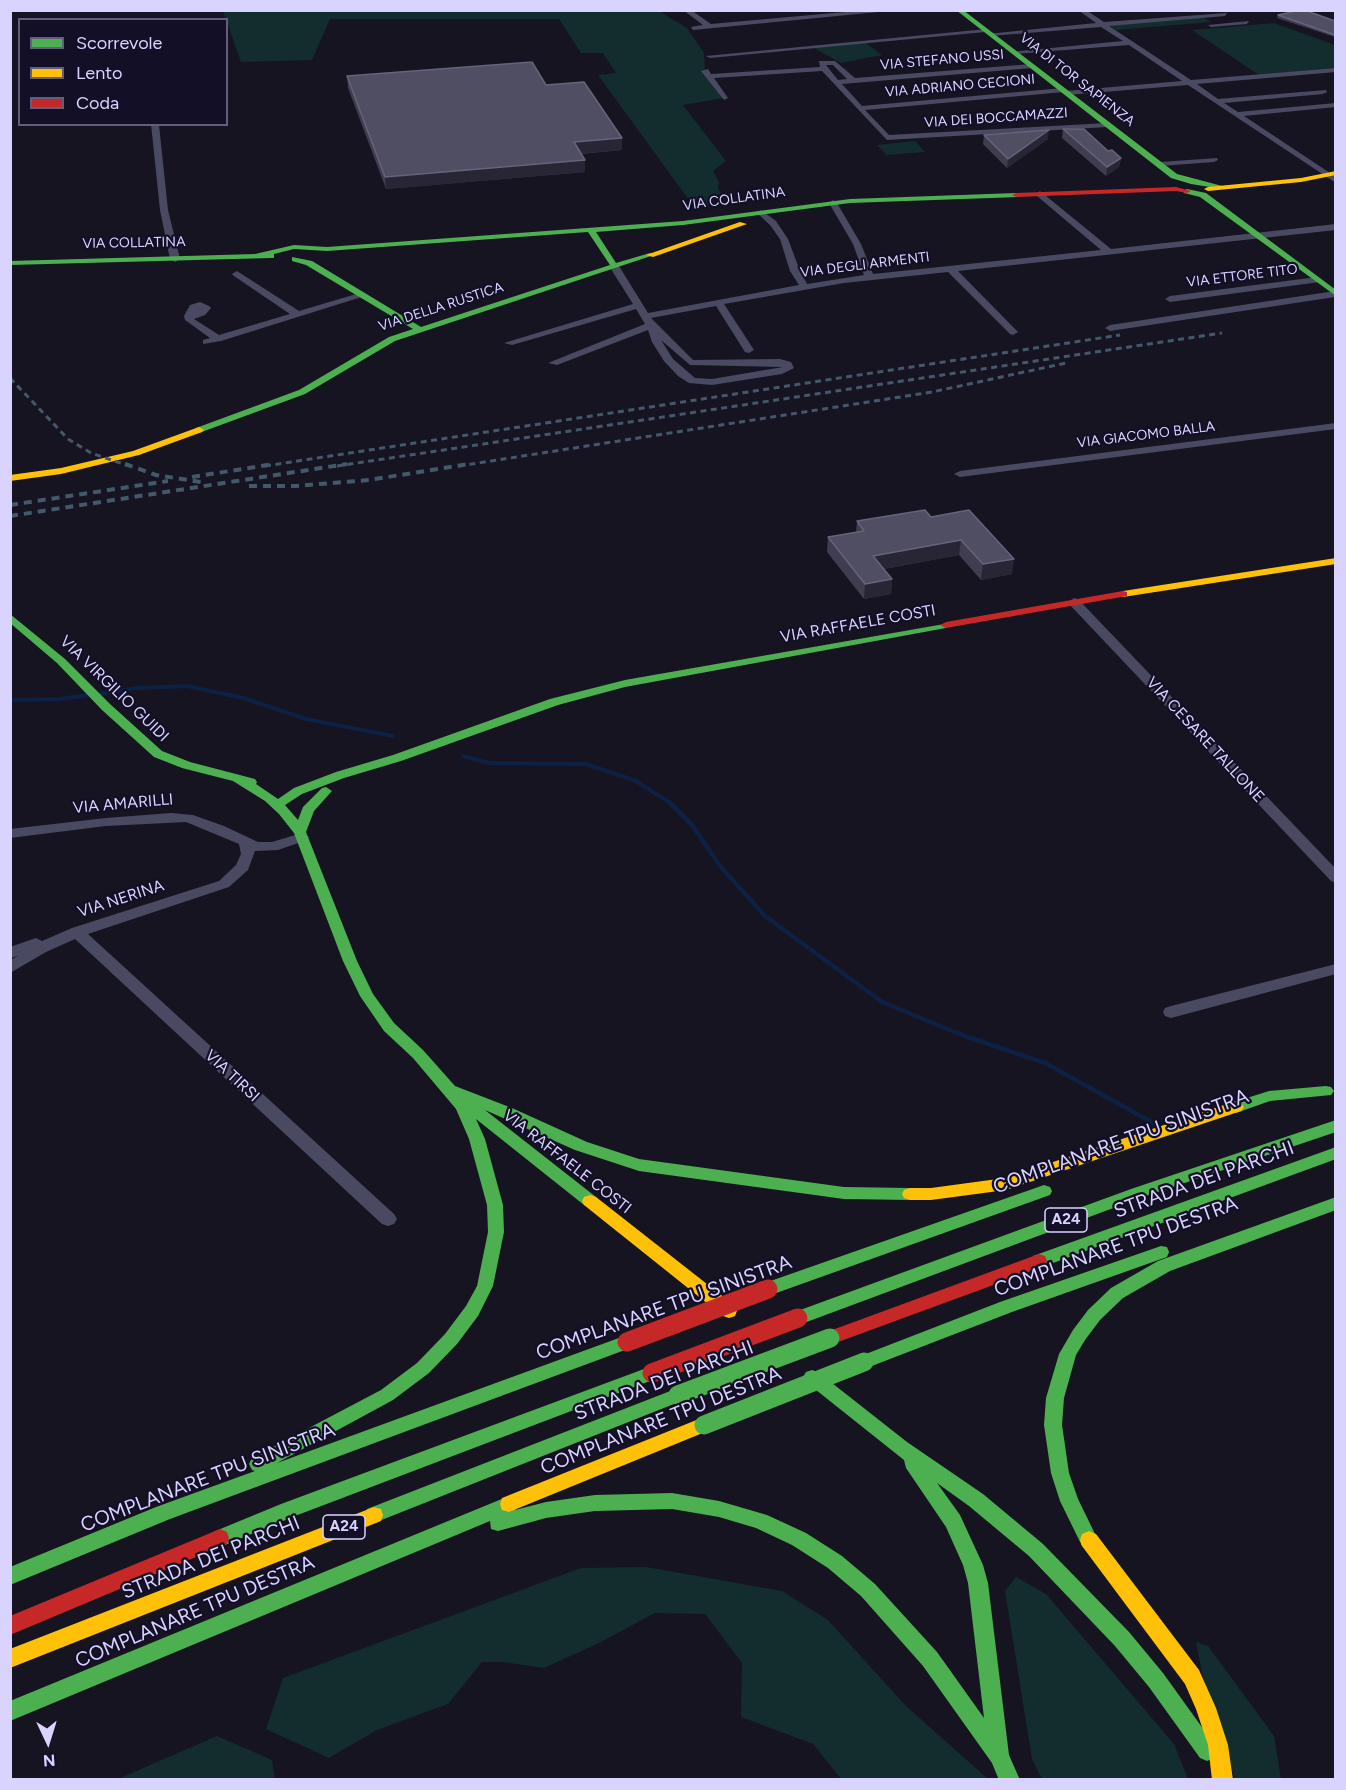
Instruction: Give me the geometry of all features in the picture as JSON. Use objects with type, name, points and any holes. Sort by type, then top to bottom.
[{"type":"main road","name":"VIA DI TOR SAPIENZA","points":[[959,10],[1189,186],[1335,294]]},
{"type":"main road","name":"VIA COLLATINA","points":[[10,263],[300,256],[327,249],[693,222],[833,203],[1189,186],[1222,187],[1333,177]]},
{"type":"main road","name":"VIA DELLA RUSTICA","points":[[10,478],[105,462],[136,453],[291,396],[318,383],[379,345],[419,329],[725,231],[761,213]]},
{"type":"main road","points":[[591,230],[614,267]]},
{"type":"main road","points":[[300,256],[419,329]]},
{"type":"main road","name":"VIA RAFFAELE COSTI","points":[[277,805],[308,786],[397,758],[554,702],[625,684],[1074,602],[1335,561]]},
{"type":"main road","name":"VIA VIRGILIO GUIDI","points":[[10,616],[61,661],[140,740],[164,758],[238,779],[277,786],[308,786]]},
{"type":"main road","name":"VIA RAFFAELE COSTI","points":[[277,805],[362,777],[397,758]]},
{"type":"main road","name":"VIA VIRGILIO GUIDI","points":[[238,779],[277,805]]},
{"type":"main road","points":[[301,835],[308,810],[326,790]]},
{"type":"main road","name":"VIA RAFFAELE COSTI","points":[[277,805],[301,835],[350,962],[367,996],[389,1026],[450,1090],[901,1448],[976,1500],[1036,1550],[1098,1613],[1156,1680],[1204,1745],[1217,1779]]},
{"type":"main road","points":[[450,1090],[507,1112],[581,1146],[639,1165],[844,1193],[931,1194],[1006,1184],[1269,1096],[1331,1090]]},
{"type":"main road","points":[[163,1514],[344,1420],[387,1395],[423,1368],[452,1338],[472,1311],[485,1286],[492,1260],[496,1232],[495,1205],[477,1139],[463,1107],[450,1090]]},
{"type":"main road","name":"COMPLANARE TPU SINISTRA","points":[[1224,1126],[1331,1090]]},
{"type":"main road","name":"STRADA DEI PARCHI","points":[[10,1626],[288,1510],[1126,1197],[1335,1126]]},
{"type":"main road","name":"STRADA DEI PARCHI","points":[[10,1659],[678,1395],[1335,1153]]},
{"type":"main road","name":"COMPLANARE TPU SINISTRA","points":[[10,1576],[163,1514],[768,1289],[1057,1186]]},
{"type":"main road","name":"COMPLANARE TPU DESTRA","points":[[10,1711],[379,1557],[864,1362],[1006,1307],[1335,1190]]},
{"type":"main road","points":[[1223,1779],[1218,1745],[1206,1708],[1192,1677],[1170,1645],[1093,1547],[1069,1501],[1060,1473],[1053,1425],[1055,1398],[1068,1354],[1079,1335],[1117,1293],[1164,1266],[1335,1203]]},
{"type":"main road","name":"VIA RAFFAELE COSTI","points":[[901,1448],[940,1499],[973,1564],[978,1583],[999,1756],[1010,1779]]},
{"type":"main road","points":[[379,1557],[546,1510],[594,1503],[672,1501],[719,1509],[760,1521],[799,1539],[836,1562],[868,1590],[930,1659],[999,1756]]},
{"type":"street","points":[[686,10],[710,27]]},
{"type":"street","points":[[693,28],[896,10]]},
{"type":"street","points":[[1081,10],[1333,177]]},
{"type":"street","points":[[710,56],[987,32],[1225,15]]},
{"type":"street","points":[[1204,16],[1214,20],[1215,25]]},
{"type":"street","points":[[740,17],[750,23]]},
{"type":"street","points":[[1203,26],[1247,22]]},
{"type":"street","points":[[1114,33],[1132,32]]},
{"type":"street","points":[[1014,52],[1129,43]]},
{"type":"street","points":[[724,98],[706,73],[824,66],[837,63],[854,81]]},
{"type":"street","points":[[824,66],[860,108]]},
{"type":"street","name":"VIA STEFANO USSI","points":[[836,82],[1032,66]]},
{"type":"street","name":"VIA ADRIANO CECIONI","points":[[860,108],[1171,84],[1192,85],[1204,81],[1335,70]]},
{"type":"street","points":[[1218,102],[1323,92]]},
{"type":"street","points":[[1236,114],[1335,105]]},
{"type":"street","name":"VIA DEI BOCCAMAZZI","points":[[860,108],[887,138],[1107,124]]},
{"type":"street","points":[[155,126],[164,210],[175,259]]},
{"type":"street","points":[[1160,164],[1214,160]]},
{"type":"street","points":[[1040,194],[1108,251]]},
{"type":"street","points":[[833,203],[857,244],[869,277]]},
{"type":"street","points":[[761,213],[775,225],[786,242],[795,271],[804,286]]},
{"type":"street","points":[[1255,235],[1335,227]]},
{"type":"street","name":"VIA DEGLI ARMENTI","points":[[553,363],[648,321],[718,302],[804,286],[1255,235]]},
{"type":"street","points":[[614,267],[648,321],[669,361],[693,381],[712,382],[789,368],[787,364],[780,362],[693,363],[648,321]]},
{"type":"street","points":[[950,268],[1014,332]]},
{"type":"street","points":[[237,274],[298,315]]},
{"type":"street","name":"VIA ETTORE TITO","points":[[1170,299],[1317,280]]},
{"type":"street","points":[[1110,328],[1335,294]]},
{"type":"street","points":[[206,342],[363,296]]},
{"type":"street","points":[[718,302],[749,350]]},
{"type":"street","points":[[509,343],[638,306]]},
{"type":"street","points":[[189,316],[190,320],[218,339]]},
{"type":"street","name":"VIA GIACOMO BALLA","points":[[960,474],[1335,426]]},
{"type":"street","name":"VIA CESARE TALLONE","points":[[1074,602],[1335,878]]},
{"type":"street","name":"VIA AMARILLI","points":[[10,834],[106,822],[179,817],[219,829],[256,847],[273,847],[301,835]]},
{"type":"street","points":[[243,867],[248,854],[246,844]]},
{"type":"street","name":"VIA NERINA","points":[[10,968],[40,948],[70,935],[224,884],[256,854],[273,847]]},
{"type":"street","points":[[10,953],[40,942],[70,935]]},
{"type":"street","name":"VIA TIRSI","points":[[70,935],[388,1219]]},
{"type":"street","points":[[1171,1012],[1335,969]]},
{"type":"green space","points":[[223,11],[659,11],[687,28],[704,53],[705,71],[724,98],[683,105],[726,161],[713,171],[719,182],[718,189],[723,195],[711,197],[716,205],[694,207],[598,75],[616,73],[603,53],[581,53],[559,19],[330,19],[312,60],[241,62],[228,25],[228,18],[225,18]]},
{"type":"green space","points":[[1203,17],[1211,22],[1116,30],[1108,25]]},
{"type":"green space","points":[[1274,23],[1335,45],[1335,68],[1259,75],[1192,30]]},
{"type":"green space","points":[[866,43],[882,55],[841,63],[812,47]]},
{"type":"green space","points":[[915,141],[925,152],[887,155],[877,145]]},
{"type":"green space","points":[[646,1567],[782,1591],[828,1620],[905,1705],[988,1779],[841,1779],[813,1744],[741,1717],[742,1663],[705,1614],[655,1613],[597,1644],[544,1668],[503,1662],[482,1662],[448,1704],[377,1730],[329,1758],[266,1729],[283,1678],[581,1568]]},
{"type":"green space","points":[[1016,1577],[1046,1594],[1174,1744],[1188,1779],[1042,1779],[1032,1759],[1005,1591]]},
{"type":"green space","points":[[1196,1642],[1208,1646],[1274,1736],[1281,1779],[1235,1779],[1202,1673]]},
{"type":"green space","points":[[217,1736],[272,1760],[275,1779],[118,1779]]},
{"type":"building","points":[[1300,10],[1335,21],[1335,35],[1278,15]]},
{"type":"building","points":[[532,62],[546,85],[584,82],[622,138],[574,142],[585,160],[385,177],[347,76]]},
{"type":"building","points":[[1063,129],[1084,129],[1108,151],[1112,150],[1121,158],[1107,167]]},
{"type":"building","points":[[1049,130],[1008,159],[984,135]]},
{"type":"building","points":[[925,510],[931,517],[969,510],[1014,559],[983,564],[961,540],[873,556],[892,579],[865,584],[828,537],[864,531],[857,521]]},
{"type":"waterway","points":[[100,694],[138,688],[187,686],[243,698],[306,719],[393,736]]},
{"type":"waterway","points":[[10,700],[59,699],[88,695]]},
{"type":"waterway","points":[[463,756],[489,763],[586,764],[636,781],[669,802]]},
{"type":"waterway","points":[[669,802],[692,825],[721,867],[765,916],[882,1002],[962,1035],[1045,1063],[1157,1125]]},
{"type":"railway","points":[[337,466],[1222,333]]},
{"type":"railway","points":[[265,466],[1120,335]]},
{"type":"railway","points":[[459,466],[932,392],[1066,363]]},
{"type":"railway","points":[[10,378],[68,439],[91,453],[129,466]]},
{"type":"railway","points":[[125,464],[156,475],[201,482]]},
{"type":"railway","points":[[192,477],[274,464]]},
{"type":"railway","points":[[10,516],[347,464]]},
{"type":"railway","points":[[249,486],[296,486],[369,480],[469,464]]},
{"type":"railway","points":[[10,505],[168,481]]},
{"type":"traffic: fast","points":[[959,10],[1174,176],[1191,182],[1222,187]]},
{"type":"traffic: fast","points":[[1187,191],[1203,195],[1336,294]]},
{"type":"traffic: fast","points":[[257,256],[294,247],[327,249],[683,223],[850,201],[1016,195]]},
{"type":"traffic: fast","points":[[591,230],[614,266]]},
{"type":"traffic: fast","points":[[199,430],[302,392],[392,339],[650,255]]},
{"type":"traffic: fast","points":[[10,263],[271,256]]},
{"type":"traffic: fast","points":[[295,259],[309,263],[419,329]]},
{"type":"traffic: fast","points":[[10,617],[61,661],[106,707],[158,754],[186,765],[251,782]]},
{"type":"traffic: fast","points":[[277,805],[298,791],[340,775],[397,758],[554,702],[625,684],[946,625]]},
{"type":"traffic: fast","points":[[238,779],[269,798],[284,811],[300,832],[350,961],[367,996],[389,1027],[418,1054],[450,1090],[590,1201]]},
{"type":"traffic: fast","points":[[300,832],[308,810],[326,791]]},
{"type":"traffic: fast","points":[[450,1090],[507,1112],[581,1146],[639,1165],[844,1193],[910,1194]]},
{"type":"traffic: fast","points":[[258,1464],[387,1395],[423,1368],[451,1339],[472,1311],[485,1286],[496,1232],[495,1205],[477,1139],[463,1107],[450,1090]]},
{"type":"traffic: fast","points":[[1236,1107],[1269,1096],[1326,1091]]},
{"type":"traffic: fast","points":[[798,1318],[1137,1193],[1336,1126]]},
{"type":"traffic: fast","points":[[1039,1261],[1336,1153]]},
{"type":"traffic: fast","points":[[768,1289],[1044,1191]]},
{"type":"traffic: fast","points":[[1089,1540],[1069,1501],[1060,1473],[1053,1425],[1055,1398],[1068,1354],[1079,1335],[1094,1315],[1117,1293],[1164,1266],[1336,1203]]},
{"type":"traffic: fast","points":[[864,1362],[1006,1307],[1161,1252]]},
{"type":"traffic: fast","points":[[678,1395],[830,1338]]},
{"type":"traffic: fast","points":[[10,1576],[163,1513],[627,1342]]},
{"type":"traffic: fast","points":[[704,1425],[864,1362]]},
{"type":"traffic: fast","points":[[220,1538],[288,1510],[652,1373]]},
{"type":"traffic: fast","points":[[812,1377],[901,1448],[976,1500],[1036,1550],[1122,1639],[1156,1680],[1207,1751]]},
{"type":"traffic: fast","points":[[374,1515],[678,1395]]},
{"type":"traffic: fast","points":[[912,1462],[953,1521],[973,1565],[978,1583],[999,1756],[1010,1780]]},
{"type":"traffic: fast","points":[[498,1523],[546,1510],[595,1503],[672,1501],[719,1509],[760,1521],[799,1539],[835,1562],[868,1590],[930,1659],[999,1756]]},
{"type":"traffic: fast","points":[[10,1711],[509,1504]]},
{"type":"traffic: slow","points":[[1208,189],[1301,180],[1336,173]]},
{"type":"traffic: slow","points":[[650,255],[743,224]]},
{"type":"traffic: slow","points":[[10,478],[61,471],[136,453],[199,430]]},
{"type":"traffic: slow","points":[[1123,594],[1336,561]]},
{"type":"traffic: slow","points":[[910,1194],[931,1194],[1006,1184],[1236,1107]]},
{"type":"traffic: slow","points":[[590,1201],[729,1311]]},
{"type":"traffic: slow","points":[[509,1504],[704,1425]]},
{"type":"traffic: slow","points":[[10,1659],[374,1515]]},
{"type":"traffic: slow","points":[[1089,1540],[1192,1677],[1206,1708],[1218,1745],[1223,1780]]},
{"type":"traffic: jam","points":[[1016,195],[1176,189],[1187,191]]},
{"type":"traffic: jam","points":[[946,625],[1123,594]]},
{"type":"traffic: jam","points":[[830,1338],[1039,1261]]},
{"type":"traffic: jam","points":[[627,1342],[768,1289]]},
{"type":"traffic: jam","points":[[652,1373],[798,1318]]},
{"type":"traffic: jam","points":[[10,1626],[220,1538]]}]
